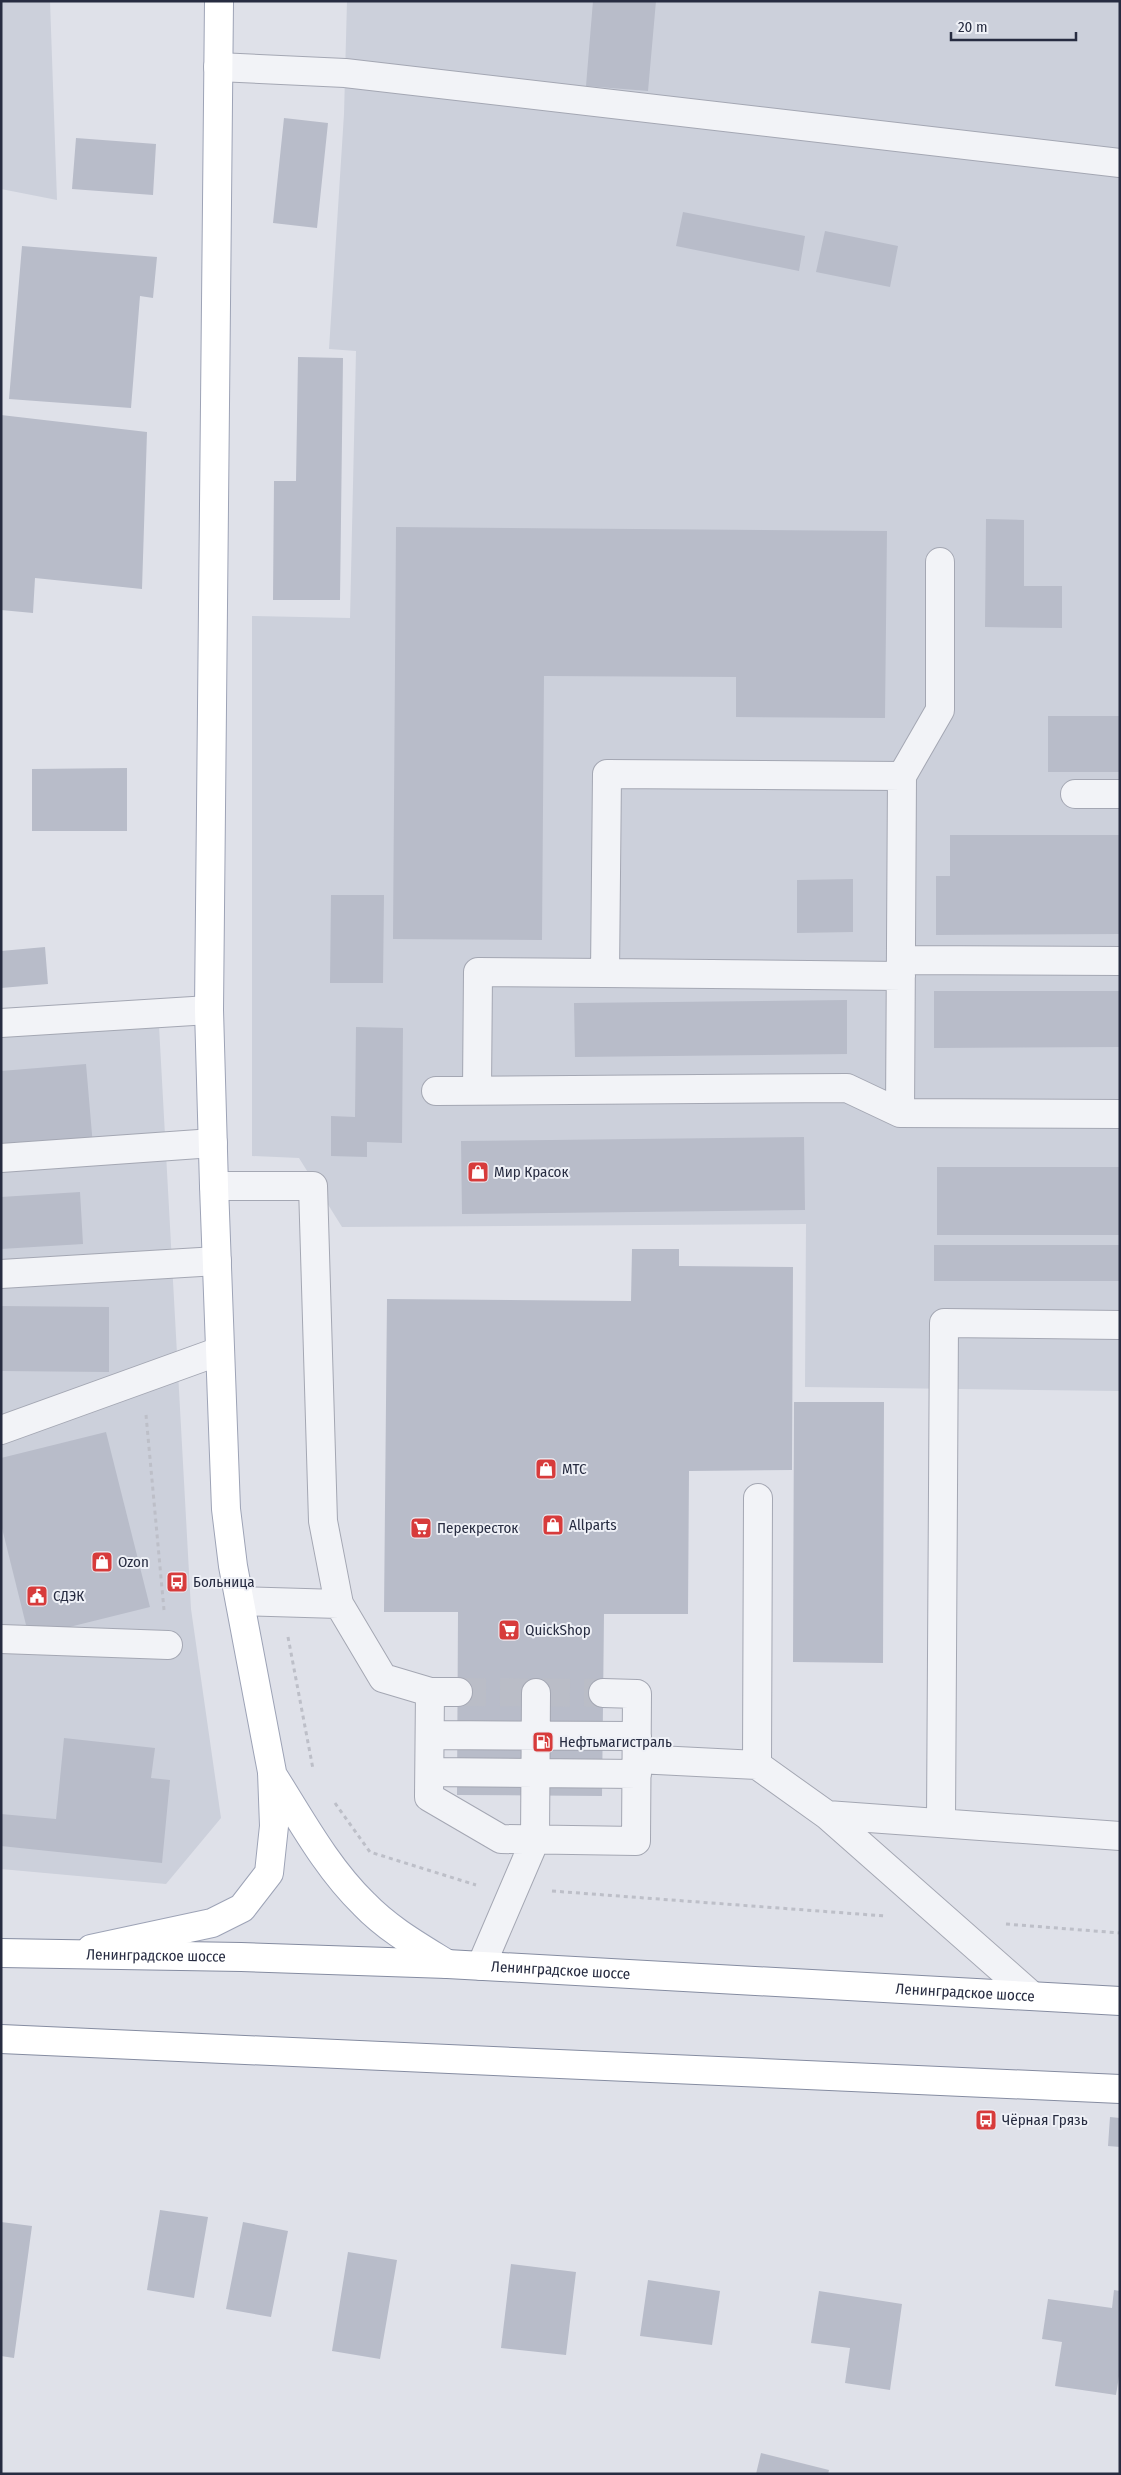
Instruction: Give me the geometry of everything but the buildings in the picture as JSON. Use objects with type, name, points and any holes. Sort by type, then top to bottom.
[{"type":"main road","points":[[75,1953],[212,1923],[242,1908],[269,1873],[274,1826],[272,1772],[240,1601],[226,1509],[214,1186],[209,1010],[219,1]]},
{"type":"main road","points":[[272,1772],[330,1866],[364,1904],[398,1933],[447,1964]]},
{"type":"main road","name":"Ленинградское шоссе","points":[[1,1953],[75,1953],[447,1964],[1120,2001]]},
{"type":"main road","points":[[1,2039],[1120,2089]]},
{"type":"lane","points":[[218,67],[345,73],[1120,163]]},
{"type":"lane","points":[[900,1113],[902,776],[940,710],[940,562]]},
{"type":"lane","points":[[605,973],[607,774],[902,776]]},
{"type":"lane","points":[[1075,794],[1120,794]]},
{"type":"lane","points":[[477,1090],[478,972],[605,973],[901,968],[1120,961]]},
{"type":"lane","points":[[1,1023],[209,1010]]},
{"type":"lane","points":[[436,1091],[847,1088],[900,1113],[1120,1114]]},
{"type":"lane","points":[[1,1158],[213,1142]]},
{"type":"lane","points":[[214,1186],[313,1186],[323,1521],[339,1604],[383,1678],[430,1692],[458,1692]]},
{"type":"lane","points":[[1,1274],[217,1261]]},
{"type":"lane","points":[[940,1823],[944,1324],[1120,1325]]},
{"type":"lane","points":[[1,1430],[220,1351]]},
{"type":"lane","points":[[757,1765],[758,1498]]},
{"type":"lane","points":[[240,1601],[339,1604]]},
{"type":"lane","points":[[1,1639],[168,1645]]},
{"type":"lane","points":[[430,1692],[429,1797],[501,1839],[636,1841],[637,1694],[604,1694]]},
{"type":"lane","points":[[481,1966],[535,1840],[536,1693]]},
{"type":"lane","points":[[430,1735],[535,1736],[637,1756],[757,1765],[827,1815],[1031,1995]]},
{"type":"lane","points":[[430,1772],[535,1773],[637,1756]]},
{"type":"lane","points":[[827,1815],[1120,1836]]},
{"type":"path","points":[[142,1379],[168,1645]]},
{"type":"shaded area","points":[[1,1],[50,1],[57,200],[1,189]]},
{"type":"shaded area","points":[[347,1],[1120,1],[1120,1391],[805,1387],[806,1224],[342,1227],[299,1158],[252,1156],[252,616],[350,618],[356,351],[329,349],[344,114]]},
{"type":"shaded area","points":[[159,1026],[191,1609],[221,1818],[166,1884],[1,1869],[1,1037]]},
{"type":"tunnel","points":[[458,1692],[603,1693]]},
{"type":"place","name":"Мир Красок","points":[[478,1172]]},
{"type":"place","name":"МТС","points":[[546,1469]]},
{"type":"place","name":"Allparts","points":[[553,1525]]},
{"type":"place","name":"Перекресток","points":[[421,1528]]},
{"type":"place","name":"Ozon","points":[[102,1562]]},
{"type":"place","name":"Больница","points":[[177,1582]]},
{"type":"place","name":"СДЭК","points":[[37,1596]]},
{"type":"place","name":"QuickShop","points":[[509,1630]]},
{"type":"place","name":"Нефтьмагистраль","points":[[543,1742]]},
{"type":"place","name":"Чёрная Грязь","points":[[986,2120]]}]
